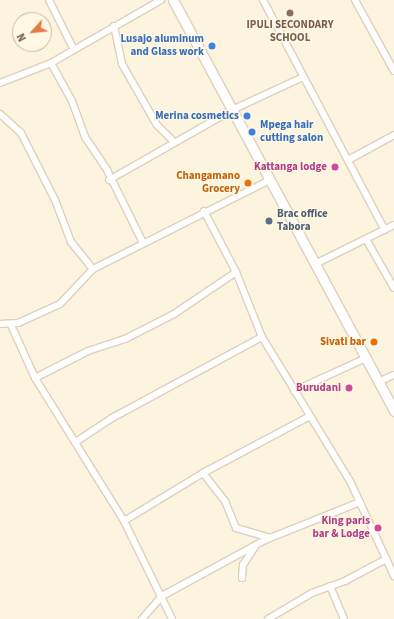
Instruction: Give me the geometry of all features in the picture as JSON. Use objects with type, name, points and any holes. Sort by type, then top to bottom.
[{"type":"street","points":[[49,0],[73,48]]},
{"type":"street","points":[[0,83],[51,62],[73,48],[161,0]]},
{"type":"street","points":[[173,0],[394,411]]},
{"type":"street","points":[[263,0],[303,77],[350,159],[385,230]]},
{"type":"street","points":[[355,0],[394,71]]},
{"type":"street","points":[[114,26],[122,64],[157,125],[174,142]]},
{"type":"street","points":[[51,62],[72,101],[85,137],[105,165],[109,180],[143,243]]},
{"type":"street","points":[[109,180],[232,110],[303,77]]},
{"type":"street","points":[[0,114],[21,134],[55,200],[70,242],[93,269]]},
{"type":"street","points":[[350,159],[394,135]]},
{"type":"street","points":[[0,324],[12,324],[60,304],[93,269],[204,211],[270,180]]},
{"type":"street","points":[[204,211],[236,272],[262,337],[360,502],[394,576]]},
{"type":"street","points":[[315,264],[394,225]]},
{"type":"street","points":[[366,239],[394,288]]},
{"type":"street","points":[[36,378],[88,351],[124,339],[174,314],[236,272]]},
{"type":"street","points":[[12,324],[36,378],[77,441],[124,521],[172,619]]},
{"type":"street","points":[[77,441],[112,418],[262,337]]},
{"type":"street","points":[[294,391],[366,358]]},
{"type":"street","points":[[378,382],[394,375]]},
{"type":"street","points":[[124,521],[203,473],[310,416]]},
{"type":"street","points":[[203,473],[225,501],[236,528],[270,538]]},
{"type":"street","points":[[142,619],[162,596],[256,545],[360,502]]},
{"type":"street","points":[[242,578],[243,565],[256,545]]},
{"type":"street","points":[[268,619],[330,586],[386,559]]},
{"type":"street","points":[[330,586],[344,619]]},
{"type":"place","name":"IPULI SECONDARY SCHOOL","points":[[290,13]]},
{"type":"place","name":"Lusajo aluminum and Glass work","points":[[212,46]]},
{"type":"place","name":"Merina cosmetics","points":[[247,116]]},
{"type":"place","name":"Mpega hair cutting salon","points":[[252,132]]},
{"type":"place","name":"Kattanga lodge","points":[[335,167]]},
{"type":"place","name":"Changamano Grocery","points":[[248,183]]},
{"type":"place","name":"Brac office Tabora","points":[[269,221]]},
{"type":"place","name":"Sivati bar","points":[[374,342]]},
{"type":"place","name":"Burudani","points":[[349,388]]},
{"type":"place","name":"King paris bar & Lodge","points":[[378,528]]}]
